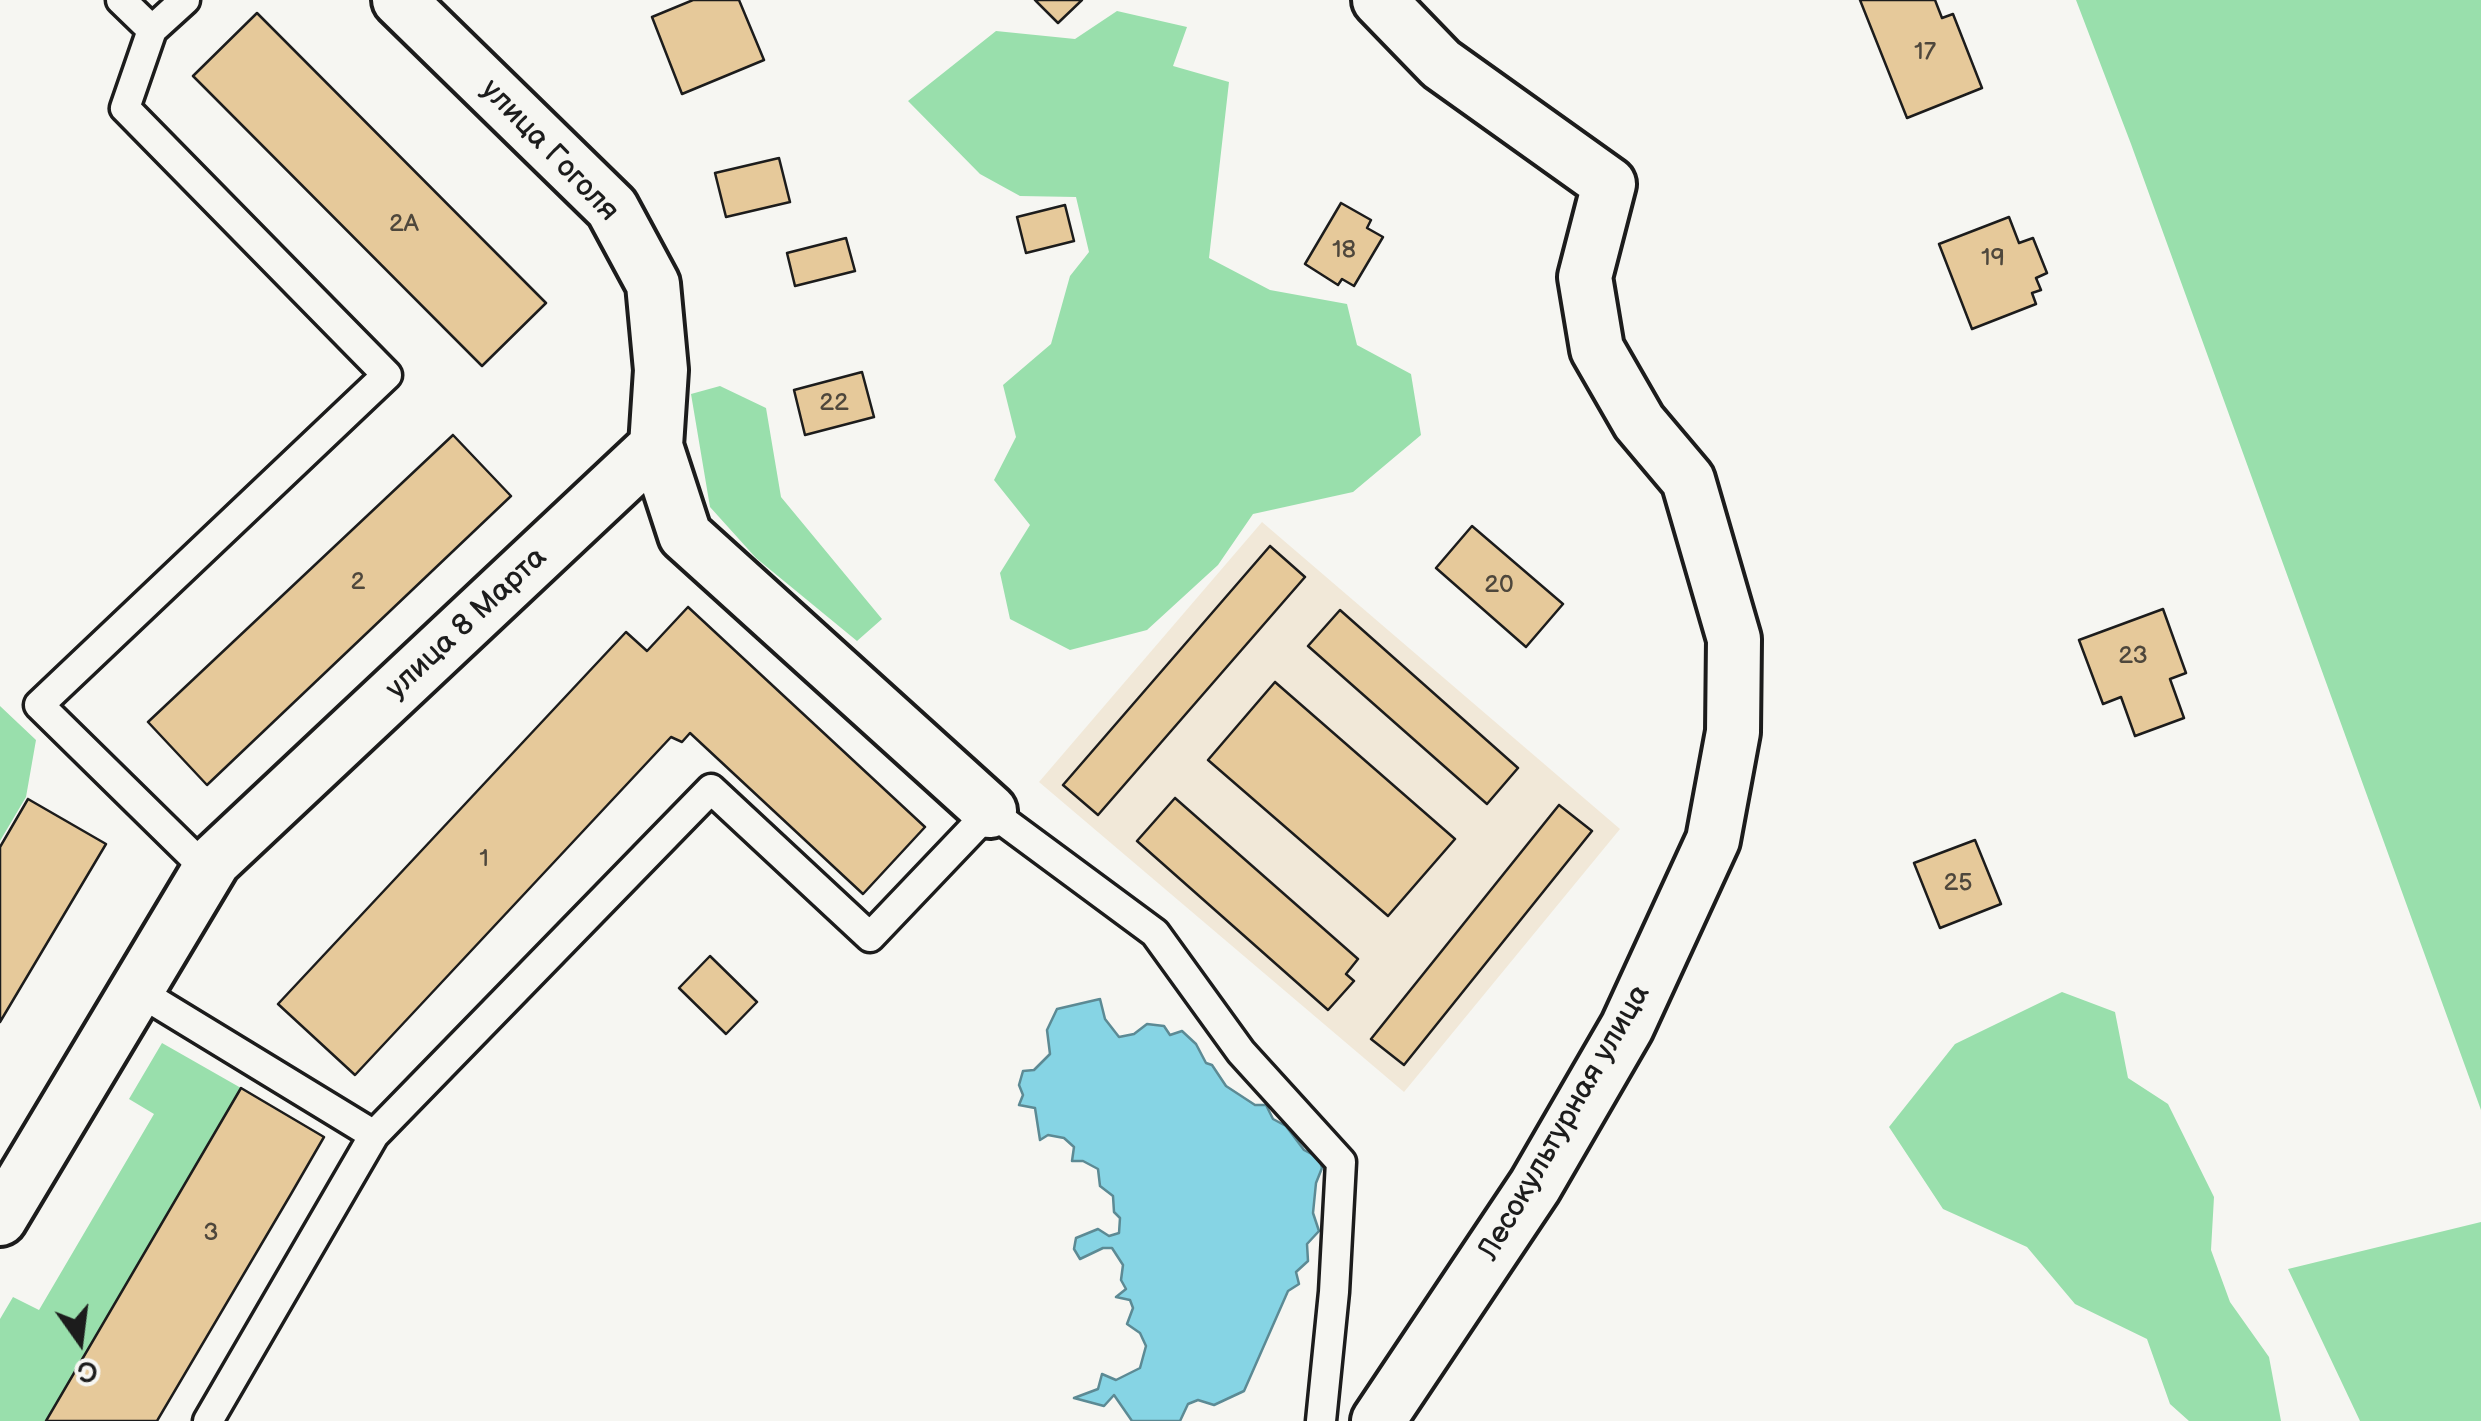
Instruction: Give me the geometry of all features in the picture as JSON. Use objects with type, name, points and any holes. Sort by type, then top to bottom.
[{"type":"street","name":"улица Гоголя","points":[[399,0],[612,208],[652,284],[661,370],[656,446]]},
{"type":"street","name":"Лесокультурная улица","points":[[1378,0],[1441,64],[1609,184],[1585,277],[1596,349],[1640,422],[1688,480],[1734,638],[1734,657],[1733,732],[1713,840],[1643,993],[1535,1186],[1378,1421]]},
{"type":"street","points":[[656,446],[685,534],[990,811]]},
{"type":"street","name":"улица 8 Марта","points":[[0,1220],[214,862],[656,446]]},
{"type":"lane","points":[[121,0],[152,30]]},
{"type":"lane","points":[[184,0],[152,30],[125,108],[387,375],[39,705],[208,871]]},
{"type":"lane","points":[[208,1421],[374,1135],[711,788],[870,937],[990,811],[1155,933],[1241,1052],[1341,1162],[1322,1421]]},
{"type":"lane","points":[[138,990],[374,1135]]},
{"type":"shaded area","points":[[1262,522],[1620,829],[1404,1092],[1039,782]]},
{"type":"green space","points":[[2076,0],[2481,0],[2481,1110],[2131,144]]},
{"type":"green space","points":[[1117,11],[1187,27],[1173,66],[1229,82],[1209,258],[1270,290],[1347,304],[1357,345],[1411,374],[1421,435],[1353,492],[1253,514],[1218,565],[1147,630],[1070,650],[1010,619],[1000,573],[1030,525],[994,480],[1016,437],[1003,385],[1051,344],[1070,276],[1089,252],[1076,197],[1020,196],[980,174],[908,101],[996,31],[1075,39]]},
{"type":"green space","points":[[720,386],[766,408],[781,497],[882,619],[857,641],[756,558],[710,507],[691,394]]},
{"type":"green space","points":[[0,706],[36,740],[26,797],[0,841]]},
{"type":"green space","points":[[2062,992],[2115,1012],[2128,1078],[2168,1104],[2214,1197],[2211,1250],[2230,1302],[2269,1357],[2281,1421],[2189,1421],[2170,1404],[2147,1339],[2075,1304],[2027,1247],[1943,1209],[1889,1127],[1955,1044]]},
{"type":"green space","points":[[162,1043],[241,1088],[46,1421],[0,1421],[0,1319],[13,1297],[39,1310],[154,1114],[129,1099]]},
{"type":"green space","points":[[2481,1222],[2481,1421],[2360,1421],[2288,1269]]},
{"type":"water","points":[[1100,999],[1105,1019],[1119,1037],[1134,1034],[1147,1024],[1164,1026],[1170,1035],[1182,1031],[1226,1086],[1255,1105],[1266,1105],[1273,1119],[1286,1126],[1304,1150],[1319,1158],[1322,1168],[1313,1213],[1319,1231],[1307,1244],[1308,1261],[1296,1272],[1299,1284],[1288,1291],[1244,1391],[1214,1405],[1198,1400],[1188,1404],[1180,1421],[1132,1421],[1114,1395],[1104,1406],[1074,1398],[1098,1389],[1102,1374],[1116,1380],[1140,1368],[1146,1346],[1140,1333],[1127,1324],[1133,1308],[1130,1300],[1116,1297],[1126,1289],[1121,1280],[1123,1265],[1112,1248],[1080,1259],[1074,1249],[1076,1238],[1098,1229],[1109,1236],[1119,1233],[1120,1218],[1114,1212],[1113,1196],[1100,1186],[1098,1169],[1083,1161],[1072,1161],[1074,1147],[1064,1138],[1048,1135],[1040,1140],[1035,1108],[1019,1105],[1023,1095],[1019,1085],[1023,1071],[1034,1070],[1050,1054],[1047,1030],[1057,1009]]},
{"type":"building","points":[[693,0],[739,0],[764,60],[682,94],[652,17]]},
{"type":"building","points":[[1035,0],[1082,0],[1058,23]]},
{"type":"building","points":[[1860,0],[1935,0],[1942,18],[1953,14],[1982,88],[1907,118]]},
{"type":"building","points":[[257,13],[546,303],[482,366],[193,76]]},
{"type":"building","points":[[779,158],[790,202],[726,217],[715,173]]},
{"type":"building","points":[[1341,203],[1371,220],[1367,228],[1383,237],[1354,286],[1342,279],[1338,285],[1305,264]]},
{"type":"building","points":[[1065,205],[1074,241],[1026,253],[1017,217]]},
{"type":"building","points":[[2009,217],[2019,243],[2033,238],[2047,273],[2036,278],[2041,290],[2032,293],[2036,304],[1972,329],[1939,244]]},
{"type":"building","points":[[846,238],[855,271],[795,286],[787,253]]},
{"type":"building","points":[[862,372],[874,417],[805,435],[794,390]]},
{"type":"building","points":[[453,435],[511,496],[207,785],[148,722]]},
{"type":"building","points":[[1472,526],[1563,604],[1526,647],[1436,568]]},
{"type":"building","points":[[1270,546],[1305,577],[1098,815],[1063,785]]},
{"type":"building","points":[[688,607],[925,827],[863,894],[690,733],[682,742],[671,737],[355,1075],[278,1004],[626,632],[647,651]]},
{"type":"building","points":[[2163,609],[2186,673],[2170,679],[2184,718],[2135,736],[2121,697],[2103,704],[2079,640]]},
{"type":"building","points":[[1340,610],[1518,768],[1487,804],[1308,646]]},
{"type":"building","points":[[1275,682],[1455,839],[1388,916],[1208,760]]},
{"type":"building","points":[[1175,798],[1358,959],[1346,974],[1354,981],[1328,1010],[1137,841]]},
{"type":"building","points":[[28,799],[106,844],[0,1022],[0,847]]},
{"type":"building","points":[[1559,805],[1592,831],[1404,1065],[1371,1039]]},
{"type":"building","points":[[1975,840],[2001,904],[1940,928],[1914,863]]},
{"type":"building","points":[[710,956],[757,1002],[726,1034],[679,988]]},
{"type":"building","points":[[241,1088],[324,1137],[291,1194],[157,1421],[46,1421]]}]
